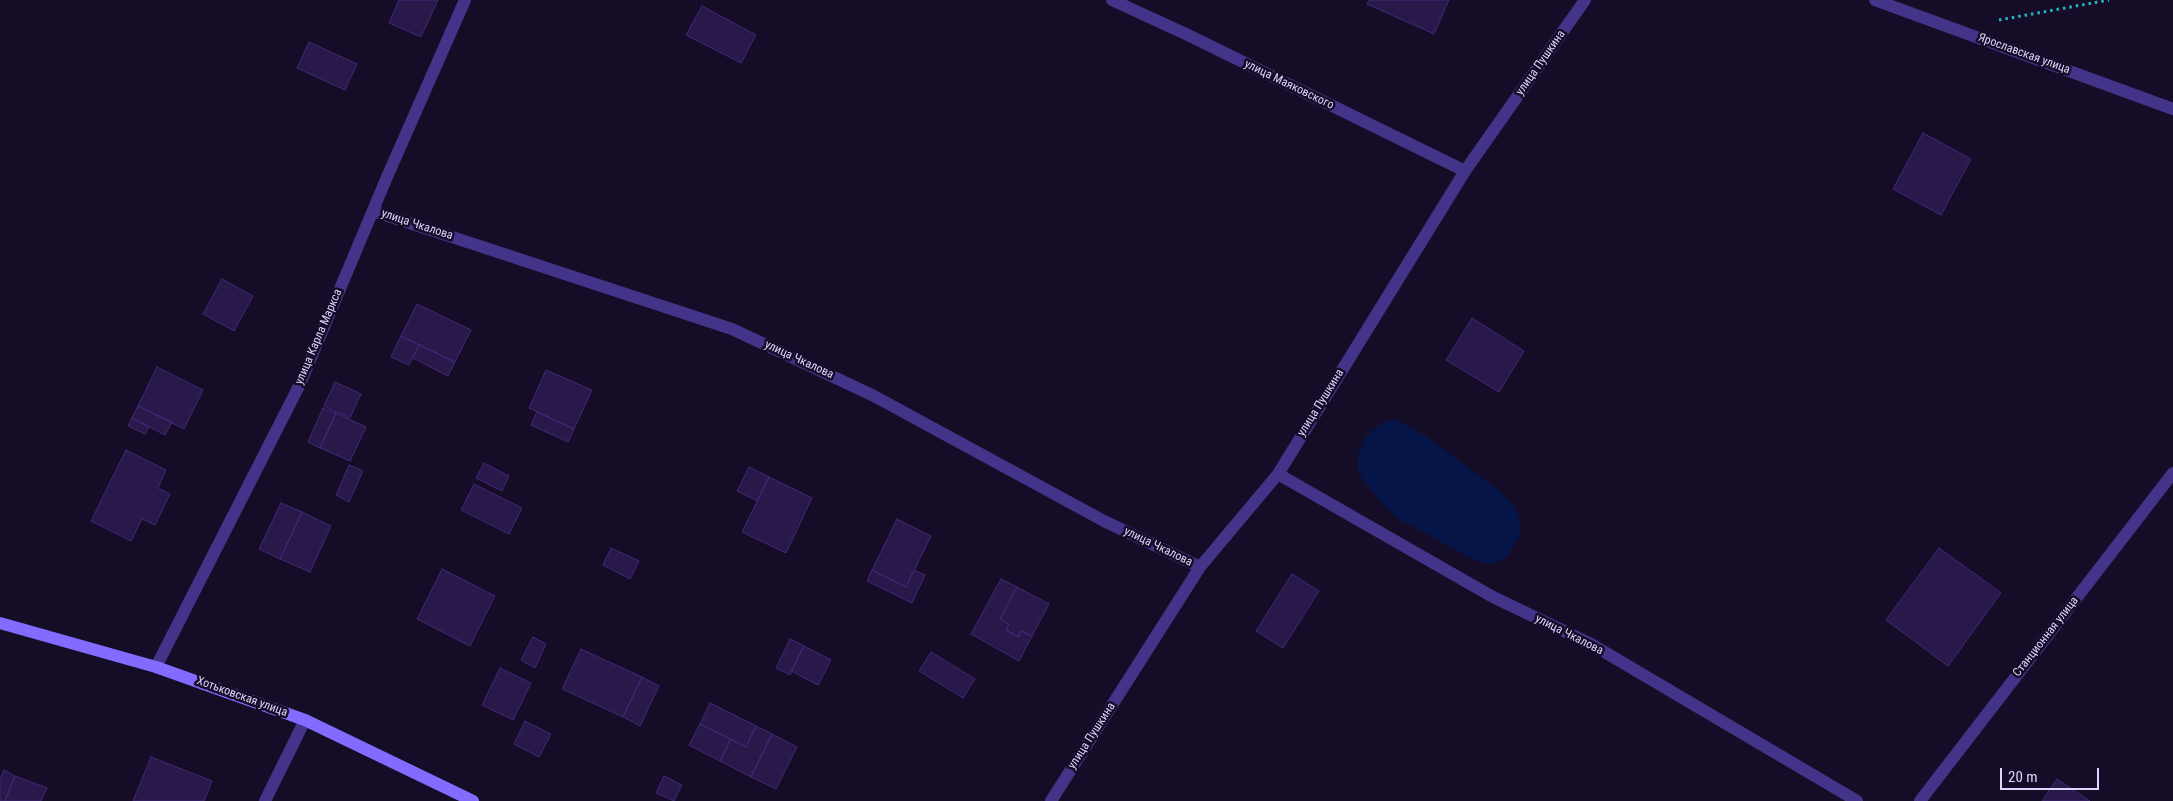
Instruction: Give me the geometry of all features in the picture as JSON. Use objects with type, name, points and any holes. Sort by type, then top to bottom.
[{"type":"main road","name":"Хотьковская улица","points":[[0,623],[156,667],[305,720],[473,801]]},
{"type":"street","name":"улица Карла Маркса","points":[[156,667],[300,384],[372,211],[465,0]]},
{"type":"street","name":"улица Маяковского","points":[[1112,0],[1188,35],[1465,171]]},
{"type":"street","name":"улица Пушкина","points":[[1051,801],[1200,567],[1278,474],[1465,171],[1584,0]]},
{"type":"street","name":"Ярославская улица","points":[[1875,0],[2173,109]]},
{"type":"street","name":"улица Чкалова","points":[[372,211],[732,329],[874,396],[1104,521],[1200,567]]},
{"type":"street","name":"Станционная улица","points":[[1920,801],[2173,473]]},
{"type":"street","name":"улица Чкалова","points":[[1278,474],[1493,597],[1591,644],[1857,801]]},
{"type":"street","points":[[265,801],[305,720]]},
{"type":"path","points":[[1991,21],[2109,0]]},
{"type":"shaded area","points":[[1394,419],[1424,435],[1499,490],[1515,507],[1520,520],[1520,536],[1506,558],[1494,564],[1476,561],[1396,517],[1382,504],[1362,478],[1358,469],[1358,454],[1366,436],[1382,423]]},
{"type":"building","points":[[399,0],[438,0],[421,37],[389,23]]},
{"type":"building","points":[[1369,0],[1449,0],[1434,34],[1367,4]]},
{"type":"building","points":[[702,6],[756,35],[741,63],[686,35]]},
{"type":"building","points":[[309,42],[357,64],[345,90],[297,68]]},
{"type":"building","points":[[1923,133],[1971,159],[1941,215],[1893,189]]},
{"type":"building","points":[[222,279],[253,296],[234,331],[203,314]]},
{"type":"building","points":[[417,304],[471,330],[455,362],[401,336]]},
{"type":"building","points":[[1472,318],[1524,351],[1499,392],[1446,360]]},
{"type":"building","points":[[401,336],[419,345],[409,365],[391,357]]},
{"type":"building","points":[[419,345],[455,362],[448,376],[413,358]]},
{"type":"building","points":[[157,367],[203,390],[184,429],[138,406]]},
{"type":"building","points":[[546,370],[592,390],[574,429],[529,408]]},
{"type":"building","points":[[335,382],[361,394],[350,418],[324,406]]},
{"type":"building","points":[[138,406],[172,422],[165,435],[132,418]]},
{"type":"building","points":[[323,408],[336,413],[320,448],[308,442]]},
{"type":"building","points":[[537,412],[574,429],[568,442],[531,425]]},
{"type":"building","points":[[336,413],[366,427],[350,461],[320,448]]},
{"type":"building","points":[[132,418],[149,427],[145,434],[128,426]]},
{"type":"building","points":[[126,450],[166,470],[158,488],[170,494],[155,525],[142,519],[131,541],[91,521]]},
{"type":"building","points":[[484,463],[509,476],[502,491],[476,478]]},
{"type":"building","points":[[349,465],[363,471],[349,502],[336,495]]},
{"type":"building","points":[[749,467],[769,477],[757,501],[737,491]]},
{"type":"building","points":[[769,477],[812,498],[786,553],[742,532]]},
{"type":"building","points":[[474,484],[522,508],[509,534],[461,510]]},
{"type":"building","points":[[281,503],[302,512],[280,559],[259,549]]},
{"type":"building","points":[[302,512],[331,526],[310,572],[280,559]]},
{"type":"building","points":[[897,519],[931,536],[906,587],[872,570]]},
{"type":"building","points":[[611,548],[639,561],[630,579],[603,565]]},
{"type":"building","points":[[1939,548],[2001,593],[1948,666],[1886,620]]},
{"type":"building","points":[[442,569],[495,596],[470,646],[417,619]]},
{"type":"building","points":[[872,570],[906,587],[914,570],[925,575],[912,603],[867,581]]},
{"type":"building","points":[[1292,574],[1319,591],[1283,648],[1256,631]]},
{"type":"building","points":[[1001,579],[1017,587],[1000,619],[1009,624],[1006,630],[1018,637],[1021,631],[1032,636],[1019,661],[971,634]]},
{"type":"building","points":[[1017,587],[1049,604],[1032,636],[1021,631],[1018,637],[1006,630],[1009,624],[1000,619]]},
{"type":"building","points":[[533,637],[546,644],[535,668],[521,660]]},
{"type":"building","points":[[790,639],[804,646],[790,675],[776,668]]},
{"type":"building","points":[[804,646],[831,660],[818,685],[791,671]]},
{"type":"building","points":[[581,649],[642,677],[623,717],[562,689]]},
{"type":"building","points":[[931,652],[975,679],[963,698],[919,671]]},
{"type":"building","points":[[500,668],[531,683],[513,720],[482,705]]},
{"type":"building","points":[[642,677],[659,686],[640,726],[623,717]]},
{"type":"building","points":[[710,703],[756,726],[746,747],[700,724]]},
{"type":"building","points":[[525,721],[551,734],[539,757],[514,744]]},
{"type":"building","points":[[700,724],[731,739],[720,761],[689,745]]},
{"type":"building","points":[[756,726],[772,734],[751,777],[720,761],[731,739],[746,747]]},
{"type":"building","points":[[772,734],[797,747],[776,789],[751,777]]},
{"type":"building","points":[[151,757],[212,781],[204,801],[133,801]]},
{"type":"building","points":[[4,770],[15,776],[5,801],[0,801],[0,780]]},
{"type":"building","points":[[15,776],[47,788],[41,801],[5,801]]},
{"type":"building","points":[[664,776],[682,785],[674,801],[656,793]]},
{"type":"building","points":[[2057,779],[2090,801],[2042,801]]}]
